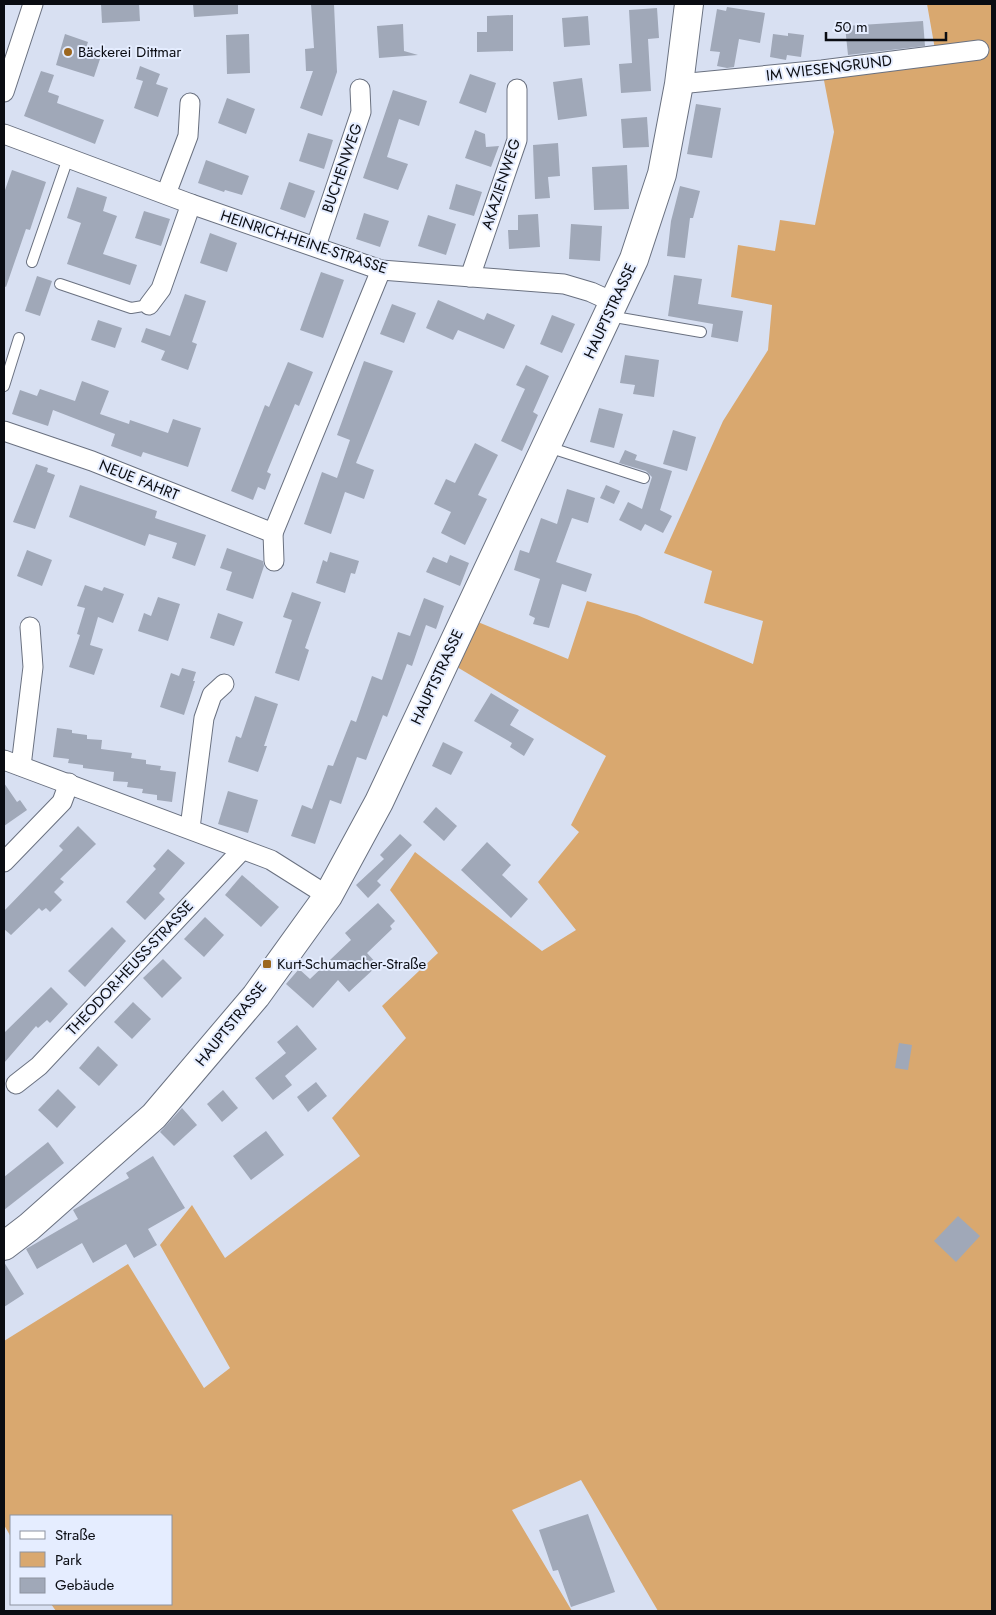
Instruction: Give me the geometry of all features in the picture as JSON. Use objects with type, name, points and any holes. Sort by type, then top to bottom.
[{"type":"street","points":[[4,92],[33,4]]},
{"type":"street","name":"HAUPTSTRASSE","points":[[4,1246],[29,1227],[154,1116],[256,996],[328,896],[379,802],[545,446],[612,310],[634,259],[662,174],[679,84],[689,4]]},
{"type":"street","name":"IM WIESENGRUND","points":[[679,84],[822,70],[979,50]]},
{"type":"street","name":"BUCHENWEG","points":[[316,246],[361,112],[360,89]]},
{"type":"street","name":"AKAZIENWEG","points":[[470,277],[517,140],[518,89]]},
{"type":"street","points":[[166,194],[188,136],[190,103]]},
{"type":"street","name":"HEINRICH-HEINE-STRASSE","points":[[4,134],[191,204],[381,270],[564,284],[591,292],[612,310]]},
{"type":"street","points":[[149,304],[161,289],[191,204]]},
{"type":"street","points":[[274,561],[274,533],[381,270]]},
{"type":"street","name":"NEUE FAHRT","points":[[4,431],[92,461],[274,533]]},
{"type":"street","points":[[30,627],[33,667],[12,763],[190,828],[271,860],[328,896]]},
{"type":"street","points":[[190,828],[204,718],[212,695],[224,684]]},
{"type":"street","points":[[4,862],[62,802],[69,783]]},
{"type":"street","name":"THEODOR-HEUSS-STRASSE","points":[[16,1084],[39,1066],[242,850]]},
{"type":"lane","points":[[32,262],[68,158]]},
{"type":"lane","points":[[60,284],[131,308],[149,304]]},
{"type":"lane","points":[[612,310],[701,332]]},
{"type":"lane","points":[[4,386],[19,338]]},
{"type":"lane","points":[[545,446],[644,478]]},
{"type":"green space","points":[[927,4],[992,4],[992,1611],[658,1611],[581,1480],[512,1510],[572,1611],[56,1611],[52,1605],[172,1605],[172,1515],[10,1515],[10,1535],[4,1525],[4,1341],[128,1264],[204,1388],[230,1368],[160,1245],[192,1205],[225,1258],[360,1156],[332,1118],[406,1038],[382,1006],[438,953],[390,890],[415,852],[542,951],[576,930],[538,882],[579,832],[571,825],[606,756],[457,667],[478,622],[568,659],[587,601],[637,615],[753,664],[763,621],[704,603],[712,571],[664,553],[723,421],[768,350],[772,305],[731,297],[738,245],[775,251],[780,220],[815,225],[834,132],[822,70],[936,55]]},
{"type":"building","points":[[101,4],[139,4],[140,21],[102,23]]},
{"type":"building","points":[[193,4],[238,4],[238,14],[194,17]]},
{"type":"building","points":[[311,4],[334,4],[337,72],[322,116],[300,108],[313,71],[306,71],[305,49],[314,48]]},
{"type":"building","points":[[727,7],[765,13],[760,43],[739,39],[734,67],[727,68],[717,66],[720,52],[710,51],[717,9],[726,11]]},
{"type":"building","points":[[657,8],[659,38],[648,39],[651,91],[621,93],[619,64],[632,63],[629,10]]},
{"type":"building","points":[[513,15],[513,51],[477,52],[477,32],[487,32],[487,16]]},
{"type":"building","points":[[588,16],[590,45],[564,47],[562,18]]},
{"type":"building","points":[[923,21],[925,46],[848,55],[845,26]]},
{"type":"building","points":[[403,24],[404,51],[418,55],[379,58],[377,26]]},
{"type":"building","points":[[788,33],[804,35],[801,57],[787,55],[786,60],[770,57],[773,34],[788,36]]},
{"type":"building","points":[[65,34],[88,42],[86,48],[102,53],[94,77],[56,65]]},
{"type":"building","points":[[249,34],[250,73],[227,74],[226,35]]},
{"type":"building","points":[[140,66],[160,74],[156,84],[168,88],[158,117],[134,108],[143,81],[136,79]]},
{"type":"building","points":[[41,71],[54,75],[48,92],[59,96],[57,103],[104,120],[95,144],[24,116]]},
{"type":"building","points":[[470,74],[496,83],[486,113],[459,103]]},
{"type":"building","points":[[582,78],[587,116],[558,120],[553,82]]},
{"type":"building","points":[[393,90],[427,101],[419,126],[399,119],[387,157],[408,164],[398,190],[363,178]]},
{"type":"building","points":[[227,98],[255,109],[246,134],[218,123]]},
{"type":"building","points":[[696,104],[721,108],[712,158],[687,154]]},
{"type":"building","points":[[647,117],[649,147],[623,148],[621,119]]},
{"type":"building","points":[[475,130],[485,134],[486,147],[499,146],[491,167],[465,158]]},
{"type":"building","points":[[308,133],[333,140],[324,169],[299,161]]},
{"type":"building","points":[[558,143],[560,176],[548,177],[550,198],[535,199],[533,145]]},
{"type":"building","points":[[206,160],[249,176],[242,195],[225,190],[224,192],[198,183]]},
{"type":"building","points":[[627,165],[629,209],[594,210],[592,167]]},
{"type":"building","points":[[12,170],[46,182],[30,230],[26,229],[6,287],[4,286],[4,193]]},
{"type":"building","points":[[289,182],[315,191],[305,218],[280,209]]},
{"type":"building","points":[[456,184],[482,192],[474,216],[449,209]]},
{"type":"building","points":[[680,186],[700,191],[693,218],[690,218],[685,258],[667,256],[671,221]]},
{"type":"building","points":[[77,187],[107,197],[103,211],[117,216],[103,254],[137,265],[130,285],[67,264],[81,223],[67,218]]},
{"type":"building","points":[[144,211],[170,219],[161,246],[135,238]]},
{"type":"building","points":[[364,213],[389,221],[380,247],[356,239]]},
{"type":"building","points":[[538,214],[540,247],[509,249],[508,230],[518,230],[518,215]]},
{"type":"building","points":[[428,215],[456,224],[446,255],[418,246]]},
{"type":"building","points":[[571,224],[602,226],[600,261],[569,259]]},
{"type":"building","points":[[210,233],[237,243],[227,272],[200,263]]},
{"type":"building","points":[[321,272],[344,280],[323,338],[300,330]]},
{"type":"building","points":[[674,275],[702,279],[698,304],[743,311],[738,342],[711,337],[713,324],[668,316]]},
{"type":"building","points":[[37,276],[52,281],[40,316],[25,311]]},
{"type":"building","points":[[185,294],[206,301],[192,342],[197,344],[188,370],[161,360],[165,351],[141,342],[146,328],[170,336]]},
{"type":"building","points":[[438,300],[484,320],[487,313],[515,325],[504,349],[458,330],[453,340],[426,328]]},
{"type":"building","points":[[392,304],[416,313],[404,343],[380,334]]},
{"type":"building","points":[[552,315],[575,324],[562,353],[540,344]]},
{"type":"building","points":[[98,320],[122,328],[115,348],[91,340]]},
{"type":"building","points":[[625,355],[659,360],[654,397],[633,394],[635,385],[620,383]]},
{"type":"building","points":[[364,361],[393,371],[356,463],[374,470],[364,499],[345,492],[331,534],[304,524],[322,472],[337,478],[350,440],[337,435]]},
{"type":"building","points":[[288,362],[313,372],[299,406],[295,404],[267,472],[271,474],[265,490],[258,487],[253,500],[231,491],[265,405],[269,407]]},
{"type":"building","points":[[526,365],[549,376],[533,412],[538,415],[522,451],[501,441],[525,389],[516,385]]},
{"type":"building","points":[[82,381],[109,391],[100,414],[129,424],[130,420],[168,433],[173,419],[201,428],[188,467],[143,452],[141,457],[111,446],[115,434],[53,410],[48,426],[12,414],[20,390],[37,396],[40,389],[75,401]]},
{"type":"building","points":[[599,408],[623,414],[614,448],[590,442]]},
{"type":"building","points":[[673,430],[696,437],[687,471],[663,464]]},
{"type":"building","points":[[475,443],[498,455],[478,495],[487,499],[465,545],[441,533],[451,512],[434,504],[446,479],[455,483]]},
{"type":"building","points":[[625,450],[637,455],[635,460],[672,471],[660,510],[672,516],[663,533],[645,524],[641,531],[619,520],[628,502],[642,509],[652,477],[646,471],[619,463]]},
{"type":"building","points":[[36,464],[48,468],[47,472],[55,475],[35,529],[13,522]]},
{"type":"building","points":[[80,485],[157,511],[155,518],[206,535],[195,566],[172,558],[177,543],[149,534],[145,546],[69,517]]},
{"type":"building","points":[[606,485],[620,491],[614,504],[600,498]]},
{"type":"building","points":[[567,489],[595,498],[588,523],[572,518],[556,562],[592,574],[586,592],[562,584],[549,628],[533,624],[535,618],[529,615],[540,579],[514,570],[520,550],[529,553],[541,518],[557,524]]},
{"type":"building","points":[[227,548],[263,561],[264,566],[253,599],[226,590],[232,572],[220,568]]},
{"type":"building","points":[[27,550],[52,560],[42,586],[17,576]]},
{"type":"building","points":[[330,552],[359,561],[355,574],[351,573],[345,593],[316,583],[323,560],[327,562]]},
{"type":"building","points":[[450,555],[469,563],[460,586],[426,572],[433,557],[447,563]]},
{"type":"building","points":[[85,585],[102,591],[104,587],[124,594],[113,623],[98,617],[90,645],[103,649],[94,675],[69,667],[80,635],[77,634],[85,608],[77,606]]},
{"type":"building","points":[[292,592],[321,602],[305,648],[309,650],[299,681],[275,673],[292,620],[283,617]]},
{"type":"building","points":[[158,597],[180,604],[168,641],[138,631],[144,613],[151,616]]},
{"type":"building","points":[[424,598],[444,606],[436,629],[426,625],[412,666],[407,664],[387,717],[383,715],[366,760],[357,757],[341,804],[330,800],[315,844],[291,836],[302,805],[312,809],[328,765],[333,766],[351,720],[356,722],[372,676],[382,680],[398,632],[410,636]]},
{"type":"building","points":[[218,613],[243,622],[234,646],[210,638]]},
{"type":"building","points":[[182,668],[196,672],[184,715],[160,707],[171,673],[179,676]]},
{"type":"building","points":[[491,693],[519,710],[510,725],[534,739],[524,756],[510,747],[512,743],[474,721]]},
{"type":"building","points":[[255,696],[278,704],[264,746],[267,746],[258,772],[228,762],[236,736],[241,738]]},
{"type":"building","points":[[57,728],[87,735],[87,739],[102,740],[101,749],[132,753],[131,758],[146,760],[146,764],[161,766],[160,770],[176,772],[172,802],[157,800],[157,795],[142,793],[143,789],[127,787],[128,782],[113,781],[114,772],[83,768],[83,765],[68,763],[69,759],[53,757]]},
{"type":"building","points":[[443,742],[463,752],[451,775],[432,766]]},
{"type":"building","points":[[4,783],[17,802],[20,800],[27,810],[4,826]]},
{"type":"building","points":[[228,791],[258,800],[248,833],[218,824]]},
{"type":"building","points":[[436,807],[457,826],[444,841],[423,822]]},
{"type":"building","points":[[78,826],[96,844],[60,879],[64,882],[54,892],[62,900],[50,912],[46,908],[42,911],[39,908],[11,935],[4,929],[4,911],[63,850],[59,846]]},
{"type":"building","points":[[400,834],[412,845],[377,881],[381,885],[368,898],[356,885],[384,859],[380,855]]},
{"type":"building","points":[[487,842],[511,865],[502,875],[528,899],[511,918],[461,870]]},
{"type":"building","points":[[168,849],[185,863],[159,893],[165,899],[145,920],[126,902],[156,869],[153,866]]},
{"type":"building","points":[[242,875],[279,907],[261,927],[225,895]]},
{"type":"building","points":[[378,903],[395,921],[390,926],[392,929],[367,953],[378,965],[349,992],[338,980],[313,1008],[286,984],[299,969],[310,979],[351,940],[345,933]]},
{"type":"building","points":[[205,917],[224,935],[204,957],[184,939]]},
{"type":"building","points":[[112,927],[126,941],[85,987],[68,971]]},
{"type":"building","points":[[163,959],[182,978],[162,998],[143,978]]},
{"type":"building","points":[[51,987],[68,1004],[50,1023],[47,1020],[38,1028],[36,1026],[4,1063],[4,1033]]},
{"type":"building","points":[[133,1002],[151,1019],[132,1039],[114,1022]]},
{"type":"building","points":[[297,1025],[317,1049],[285,1076],[292,1085],[273,1100],[255,1078],[286,1053],[277,1042]]},
{"type":"building","points":[[899,1043],[912,1045],[908,1070],[895,1068]]},
{"type":"building","points":[[98,1046],[118,1065],[99,1086],[79,1068]]},
{"type":"building","points":[[316,1082],[327,1096],[308,1112],[297,1097]]},
{"type":"building","points":[[58,1089],[76,1107],[57,1128],[38,1110]]},
{"type":"building","points":[[223,1090],[238,1108],[222,1122],[207,1104]]},
{"type":"building","points":[[182,1108],[197,1125],[174,1146],[160,1132]]},
{"type":"building","points":[[266,1131],[284,1155],[251,1180],[233,1156]]},
{"type":"building","points":[[48,1142],[64,1163],[4,1210],[4,1177]]},
{"type":"building","points":[[153,1156],[185,1208],[148,1229],[157,1245],[134,1258],[126,1244],[93,1263],[82,1243],[37,1269],[26,1249],[78,1219],[73,1210],[129,1178],[126,1173]]},
{"type":"building","points":[[958,1216],[980,1236],[956,1262],[934,1241]]},
{"type":"building","points":[[4,1262],[24,1294],[4,1307]]},
{"type":"building","points":[[588,1514],[615,1592],[571,1607],[558,1570],[553,1571],[539,1530]]},
{"type":"place","name":"Bäckerei Dittmar","points":[[68,52]]},
{"type":"place","name":"Kurt-Schumacher-Straße","points":[[267,964]]}]
